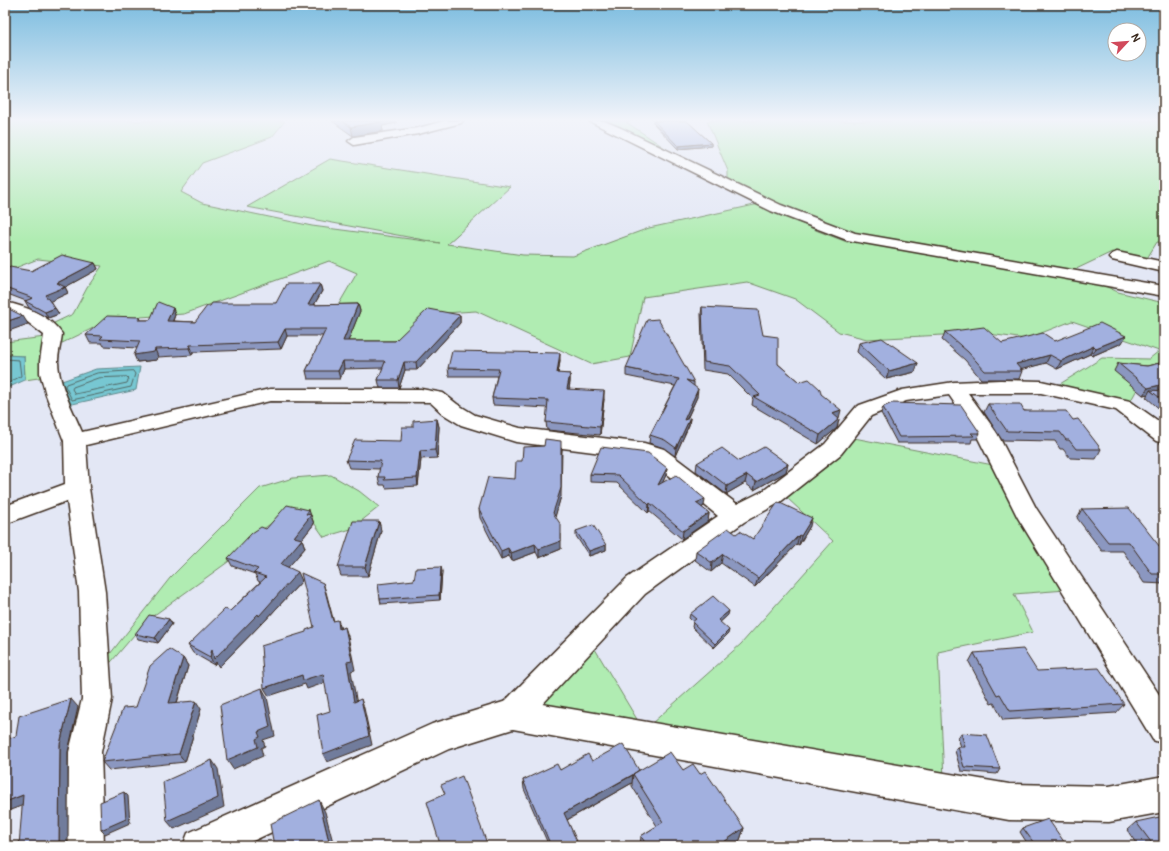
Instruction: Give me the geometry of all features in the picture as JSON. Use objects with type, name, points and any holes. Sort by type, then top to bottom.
[{"type":"street","points":[[681,161],[766,204],[852,237],[1164,292]]},
{"type":"street","points":[[1117,258],[1164,267]]},
{"type":"street","points":[[5,307],[23,311],[40,322],[53,334],[49,361],[50,373],[56,395],[75,441],[77,488],[92,592],[97,699],[85,752],[86,846]]},
{"type":"street","points":[[512,714],[636,586],[735,516],[771,497],[833,449],[864,411],[902,396],[954,388],[1000,386],[1042,387],[1123,405],[1164,436]]},
{"type":"street","points":[[954,388],[986,433],[1026,512],[1164,729]]},
{"type":"street","points":[[75,441],[270,395],[421,395],[436,397],[450,410],[468,420],[502,429],[516,435],[644,450],[656,454],[735,516]]},
{"type":"street","points":[[5,515],[77,488]]},
{"type":"street","points":[[201,846],[444,735],[512,714],[1009,802],[1109,804],[1164,794]]},
{"type":"green space","points":[[5,161],[208,161],[202,163],[181,192],[202,203],[312,226],[440,243],[247,207],[327,161],[341,161],[510,187],[447,244],[523,255],[573,256],[649,228],[759,204],[818,231],[847,242],[866,238],[821,224],[728,179],[728,171],[724,161],[1164,161],[1164,243],[1157,242],[1146,260],[1112,252],[1072,271],[1118,292],[1164,303],[1164,365],[1149,368],[1130,402],[1055,387],[1102,358],[1149,359],[1159,351],[1072,321],[1026,339],[981,333],[867,339],[839,332],[795,299],[747,282],[643,297],[630,357],[591,364],[476,311],[427,314],[404,343],[345,345],[336,309],[357,273],[329,261],[184,314],[112,319],[58,345],[54,323],[73,314],[87,288],[102,266],[38,259],[5,272]]},
{"type":"green space","points":[[45,337],[45,377],[25,380],[24,356],[5,355],[5,342]]},
{"type":"green space","points":[[854,438],[993,465],[1018,518],[1066,590],[1014,594],[1033,632],[938,652],[944,779],[651,724],[741,644],[833,541],[786,497],[828,466]]},
{"type":"green space","points":[[331,475],[359,491],[379,507],[351,529],[324,537],[310,517],[296,507],[260,531],[239,554],[146,621],[106,668],[106,659],[170,578],[260,488],[293,478]]},
{"type":"green space","points":[[589,639],[638,721],[548,712],[538,691]]},
{"type":"water","points":[[5,355],[24,356],[25,380],[5,389]]},
{"type":"water","points":[[140,367],[136,390],[68,405],[59,382],[96,369]]},
{"type":"building","points":[[62,255],[95,263],[57,283],[65,287],[45,295],[55,308],[45,312],[25,301],[33,298],[5,288],[5,270],[10,267],[31,271]]},
{"type":"building","points":[[286,284],[320,284],[308,305],[358,304],[343,341],[395,341],[428,309],[460,315],[416,362],[404,362],[398,380],[378,380],[385,362],[384,361],[343,361],[338,371],[306,371],[326,329],[285,329],[278,342],[190,345],[189,348],[155,349],[154,352],[134,355],[140,341],[100,339],[103,336],[86,335],[107,316],[140,317],[138,320],[150,320],[158,302],[173,308],[167,321],[195,322],[207,306],[210,306],[212,303],[276,303]]},
{"type":"building","points":[[5,307],[23,316],[5,322]]},
{"type":"building","points":[[702,307],[758,310],[763,335],[778,337],[778,364],[799,382],[809,379],[820,389],[821,394],[841,410],[832,413],[839,419],[820,435],[754,397],[760,395],[730,366],[704,362]]},
{"type":"building","points":[[658,319],[694,382],[686,380],[698,389],[684,420],[690,418],[676,448],[665,440],[650,435],[679,379],[626,368],[647,320]]},
{"type":"building","points":[[1100,323],[1126,336],[1096,348],[1094,346],[1061,361],[1050,355],[1016,364],[1022,371],[985,371],[968,352],[945,332],[984,327],[1002,343],[1043,333],[1055,341]]},
{"type":"building","points":[[882,338],[918,363],[889,371],[859,343]]},
{"type":"building","points":[[452,351],[560,353],[557,373],[570,374],[567,389],[604,391],[600,427],[546,422],[548,400],[492,398],[499,369],[448,368]]},
{"type":"building","points":[[1164,362],[1164,384],[1148,388],[1118,363],[1147,366]]},
{"type":"building","points":[[1150,390],[1164,391],[1164,401]]},
{"type":"building","points":[[892,403],[961,405],[980,433],[971,433],[974,436],[899,437],[883,407]]},
{"type":"building","points":[[988,404],[1020,404],[1024,411],[1066,411],[1073,420],[1078,419],[1101,449],[1076,449],[1060,432],[1007,431]]},
{"type":"building","points":[[437,419],[435,450],[420,451],[417,478],[384,480],[385,477],[378,477],[381,461],[346,460],[355,440],[401,441],[402,427],[413,427],[413,421]]},
{"type":"building","points":[[545,439],[561,441],[561,488],[553,513],[561,525],[561,541],[539,549],[535,544],[511,553],[508,548],[501,551],[479,509],[488,477],[515,479],[516,461],[522,461],[523,447],[544,446]]},
{"type":"building","points":[[601,447],[648,453],[667,468],[658,485],[676,475],[705,499],[696,503],[709,513],[683,531],[650,503],[649,505],[618,475],[590,474]]},
{"type":"building","points":[[764,447],[788,464],[756,482],[747,475],[727,486],[697,463],[722,448],[739,461]]},
{"type":"building","points":[[778,502],[812,518],[801,536],[799,535],[758,578],[723,554],[712,563],[696,551],[728,528],[736,534],[740,531],[753,539]]},
{"type":"building","points":[[287,505],[309,510],[306,514],[311,515],[294,537],[302,539],[281,564],[298,572],[259,616],[258,614],[214,659],[212,649],[210,657],[188,645],[225,609],[230,611],[266,577],[254,573],[258,569],[228,558],[252,533],[261,527],[266,529]]},
{"type":"building","points":[[1129,508],[1164,552],[1164,574],[1152,574],[1129,542],[1108,542],[1082,509]]},
{"type":"building","points":[[353,521],[379,521],[365,567],[338,567]]},
{"type":"building","points":[[593,525],[606,545],[589,551],[576,531]]},
{"type":"building","points":[[441,567],[439,595],[380,599],[378,584],[414,580],[416,568]]},
{"type":"building","points":[[301,573],[323,583],[333,621],[338,620],[339,629],[345,627],[352,661],[347,662],[354,702],[361,699],[369,736],[323,754],[317,715],[330,711],[323,674],[303,680],[302,675],[264,688],[261,646],[306,632],[306,630],[314,627]]},
{"type":"building","points":[[713,596],[729,611],[718,620],[729,630],[715,644],[692,622],[696,619],[690,614]]},
{"type":"building","points":[[149,615],[169,619],[155,638],[135,634]]},
{"type":"building","points":[[169,649],[183,658],[169,703],[196,701],[179,754],[102,762],[123,708],[136,707],[150,666]]},
{"type":"building","points":[[1023,649],[1037,671],[1099,668],[1124,704],[1010,711],[1000,694],[997,695],[974,653]]},
{"type":"building","points":[[262,688],[270,727],[258,732],[260,737],[256,739],[258,747],[227,760],[220,705]]},
{"type":"building","points":[[71,699],[60,744],[59,846],[19,846],[23,795],[5,802],[5,740],[16,736],[19,716]]},
{"type":"building","points":[[961,733],[987,735],[1000,769],[964,767],[958,747],[965,747]]},
{"type":"building","points":[[623,744],[639,770],[564,813],[579,846],[551,846],[523,780],[557,764],[560,770],[588,754],[592,761]]},
{"type":"building","points":[[670,752],[683,770],[693,764],[700,774],[705,771],[744,828],[718,846],[687,846],[686,844],[682,846],[647,846],[641,836],[663,822],[633,774]]},
{"type":"building","points":[[212,760],[218,798],[167,821],[163,782]]},
{"type":"building","points":[[462,776],[488,846],[435,846],[440,844],[427,802],[445,794],[441,785]]},
{"type":"building","points":[[124,792],[126,819],[101,830],[100,802]]},
{"type":"building","points":[[319,800],[330,846],[274,846],[270,824]]},
{"type":"building","points":[[1164,816],[1164,846],[1154,846],[1136,822]]},
{"type":"building","points":[[1048,819],[1067,846],[1036,846],[1023,828]]},
{"type":"building","points":[[832,841],[835,846],[821,846]]}]
